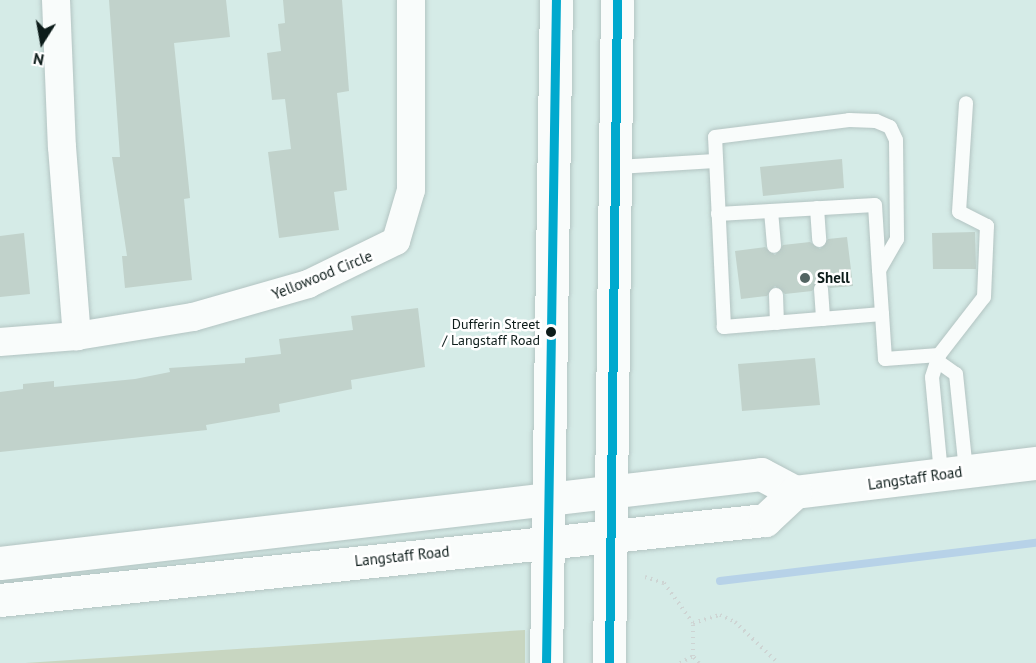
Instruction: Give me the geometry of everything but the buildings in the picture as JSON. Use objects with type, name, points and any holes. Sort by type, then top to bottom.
[{"type":"main road","points":[[546,663],[556,0]]},
{"type":"main road","points":[[609,663],[617,167],[617,0]]},
{"type":"main road","name":"Langstaff Road","points":[[0,600],[548,541],[611,538],[765,520],[795,492],[1036,463]]},
{"type":"main road","points":[[0,563],[610,494],[761,474],[795,492]]},
{"type":"street","points":[[56,0],[62,147],[78,336]]},
{"type":"street","name":"Yellowood Circle","points":[[0,342],[78,336],[246,304],[308,284],[396,241],[411,190],[411,0]]},
{"type":"lane","points":[[953,473],[932,377],[939,359],[984,297],[987,226],[959,212],[966,103]]},
{"type":"lane","points":[[879,270],[897,239],[896,140],[890,127],[876,121],[849,120],[715,137],[724,327],[882,314]]},
{"type":"lane","points":[[617,167],[716,161]]},
{"type":"lane","points":[[718,213],[875,205],[885,359],[939,359],[956,374],[953,473]]},
{"type":"lane","points":[[817,208],[819,240]]},
{"type":"lane","points":[[771,211],[774,246]]},
{"type":"lane","points":[[821,289],[823,319]]},
{"type":"lane","points":[[776,295],[777,323]]},
{"type":"path","points":[[645,577],[664,583],[693,623],[693,656],[699,663]]},
{"type":"path","points":[[693,623],[720,615],[735,622],[776,660]]},
{"type":"path","points":[[680,663],[693,656]]},
{"type":"green space","points":[[525,630],[525,663],[25,663],[116,657]]},
{"type":"waterway","points":[[720,581],[1036,543]]},
{"type":"transit line","points":[[546,663],[556,0]]},
{"type":"transit line","points":[[609,663],[617,0]]},
{"type":"place","name":"Shell","points":[[805,278]]},
{"type":"place","name":"Dufferin Street / Langstaff Road","points":[[551,332]]}]
